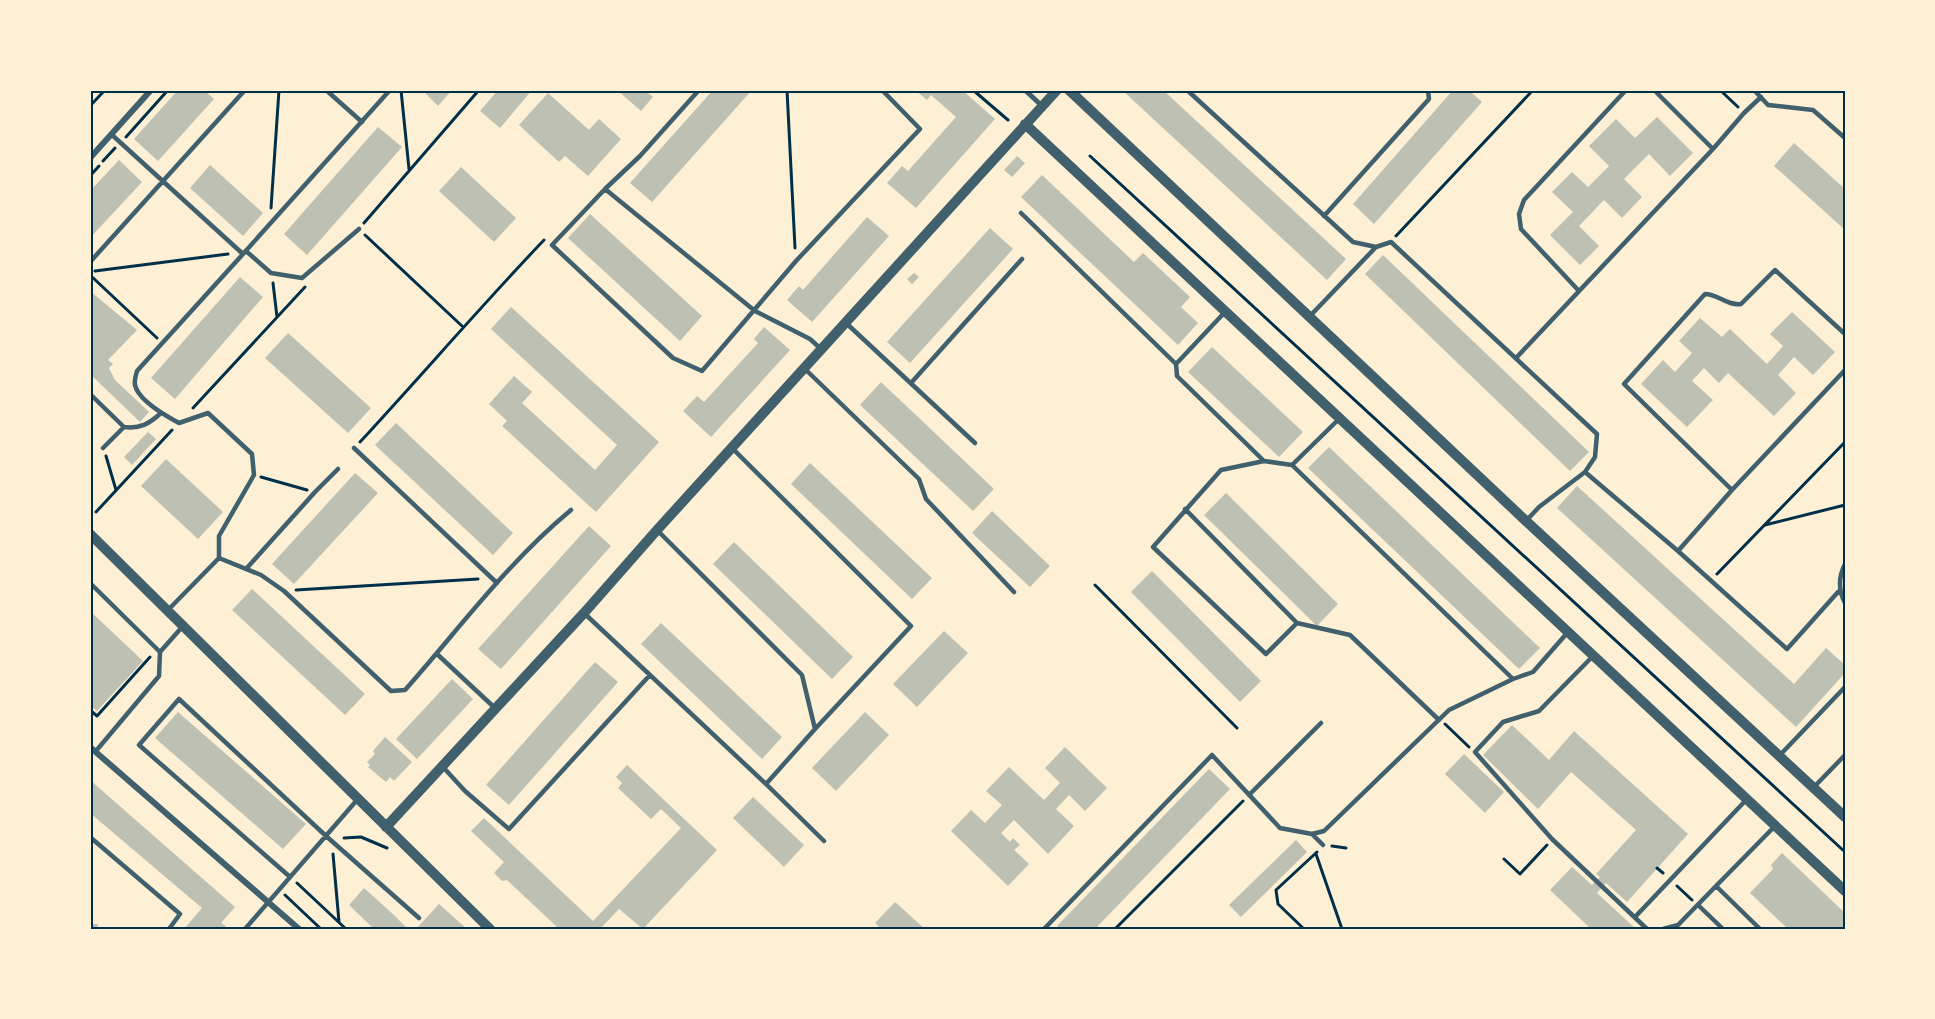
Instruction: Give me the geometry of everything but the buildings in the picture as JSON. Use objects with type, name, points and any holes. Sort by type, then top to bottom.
[{"type":"street","points":[[90,158],[151,90]]},
{"type":"street","points":[[1024,90],[1042,106]]},
{"type":"street","points":[[386,827],[584,613],[1058,90]]},
{"type":"street","points":[[1069,90],[1526,521],[1845,817]]},
{"type":"street","points":[[1025,124],[1845,891]]},
{"type":"street","points":[[90,534],[490,929]]},
{"type":"street","points":[[93,749],[299,929]]},
{"type":"lane","points":[[90,262],[245,90]]},
{"type":"lane","points":[[326,90],[362,122]]},
{"type":"lane","points":[[168,610],[219,558],[219,536],[254,474],[252,454],[208,413],[179,423],[161,413],[137,392],[134,382],[137,371],[390,90]]},
{"type":"lane","points":[[699,90],[640,156],[552,245],[673,358],[702,371],[796,261],[920,129],[882,90]]},
{"type":"lane","points":[[1188,90],[1353,242],[1376,247]]},
{"type":"lane","points":[[1324,216],[1429,99],[1428,90]]},
{"type":"lane","points":[[1579,291],[1521,229],[1519,214],[1524,200],[1626,90]]},
{"type":"lane","points":[[1654,90],[1713,150]]},
{"type":"lane","points":[[1754,90],[1768,105],[1813,110],[1845,138]]},
{"type":"lane","points":[[1516,358],[1761,97]]},
{"type":"lane","points":[[111,134],[161,182],[243,253],[272,273],[302,278],[359,229]]},
{"type":"lane","points":[[605,189],[755,311],[810,339],[821,350]]},
{"type":"lane","points":[[1022,213],[1176,364],[1177,376],[1264,461]]},
{"type":"lane","points":[[1310,316],[1376,247],[1391,242],[1597,434],[1595,457],[1585,472],[1539,507],[1526,521]]},
{"type":"lane","points":[[911,383],[1022,259]]},
{"type":"lane","points":[[1732,490],[1624,384],[1705,294],[1710,293],[1734,305],[1741,304],[1775,270],[1845,334]]},
{"type":"lane","points":[[1176,364],[1225,312]]},
{"type":"lane","points":[[846,323],[975,443]]},
{"type":"lane","points":[[805,369],[919,479],[926,499],[1014,592]]},
{"type":"lane","points":[[1678,551],[1845,370]]},
{"type":"lane","points":[[90,394],[124,427],[136,428],[151,422],[161,413]]},
{"type":"lane","points":[[1292,465],[1339,419]]},
{"type":"lane","points":[[104,448],[124,427]]},
{"type":"lane","points":[[354,448],[496,583]]},
{"type":"lane","points":[[732,448],[911,626],[766,784]]},
{"type":"lane","points":[[1297,623],[1266,654],[1153,547],[1221,470],[1264,461],[1292,465],[1513,679]]},
{"type":"lane","points":[[246,569],[338,469]]},
{"type":"lane","points":[[1585,472],[1678,551],[1787,649],[1838,592],[1845,564]]},
{"type":"lane","points":[[1185,509],[1297,623],[1350,635],[1439,720]]},
{"type":"lane","points":[[219,558],[261,575],[284,591],[391,691],[405,690],[496,583],[533,544],[571,510]]},
{"type":"lane","points":[[657,530],[802,675],[815,729]]},
{"type":"lane","points":[[90,583],[160,652]]},
{"type":"lane","points":[[1838,592],[1845,603]]},
{"type":"lane","points":[[584,613],[766,784],[824,842]]},
{"type":"lane","points":[[93,749],[159,676],[160,652],[183,626]]},
{"type":"lane","points":[[1044,929],[1212,754],[1280,828],[1312,834],[1324,831],[1449,710],[1513,679],[1533,672],[1568,632]]},
{"type":"lane","points":[[437,654],[496,709]]},
{"type":"lane","points":[[1593,656],[1539,711],[1503,722],[1475,752],[1552,839],[1647,929]]},
{"type":"lane","points":[[443,767],[465,791],[509,829],[650,676]]},
{"type":"lane","points":[[1779,755],[1845,687]]},
{"type":"lane","points":[[289,876],[139,745],[179,699],[326,836],[420,918]]},
{"type":"lane","points":[[1249,795],[1321,723]]},
{"type":"lane","points":[[1814,788],[1845,755]]},
{"type":"lane","points":[[245,929],[358,799]]},
{"type":"lane","points":[[1635,917],[1747,799]]},
{"type":"lane","points":[[1662,929],[1678,925],[1775,825]]},
{"type":"lane","points":[[1312,834],[1323,845]]},
{"type":"lane","points":[[90,837],[180,914],[169,929]]},
{"type":"lane","points":[[1716,886],[1760,929]]},
{"type":"lane","points":[[1698,905],[1723,929]]},
{"type":"path","points":[[90,106],[105,90]]},
{"type":"path","points":[[90,176],[168,90]]},
{"type":"path","points":[[270,225],[279,90]]},
{"type":"path","points":[[401,90],[409,170]]},
{"type":"path","points":[[462,326],[359,229],[479,90]]},
{"type":"path","points":[[787,90],[796,261]]},
{"type":"path","points":[[973,90],[1008,120]]},
{"type":"path","points":[[1391,242],[1533,90]]},
{"type":"path","points":[[1090,156],[1845,852]]},
{"type":"path","points":[[354,448],[423,373],[462,326],[550,233]]},
{"type":"path","points":[[90,273],[243,253]]},
{"type":"path","points":[[90,273],[162,342]]},
{"type":"path","points":[[272,273],[277,317]]},
{"type":"path","points":[[96,512],[307,285]]},
{"type":"path","points":[[1710,581],[1845,442]]},
{"type":"path","points":[[104,448],[116,490]]},
{"type":"path","points":[[254,474],[315,492]]},
{"type":"path","points":[[1763,525],[1845,506]]},
{"type":"path","points":[[284,591],[492,579]]},
{"type":"path","points":[[1095,585],[1237,728]]},
{"type":"path","points":[[90,710],[97,716],[152,655]]},
{"type":"path","points":[[1439,720],[1459,738]]},
{"type":"path","points":[[1114,929],[1249,795]]},
{"type":"path","points":[[339,922],[332,841],[361,837],[387,849]]},
{"type":"path","points":[[1504,859],[1520,874],[1552,839]]},
{"type":"path","points":[[1304,929],[1278,904],[1276,890],[1323,845],[1346,849]]},
{"type":"path","points":[[1312,848],[1342,929]]},
{"type":"path","points":[[1657,868],[1665,874]]},
{"type":"path","points":[[275,907],[296,882],[346,929]]},
{"type":"path","points":[[285,895],[321,929]]}]
